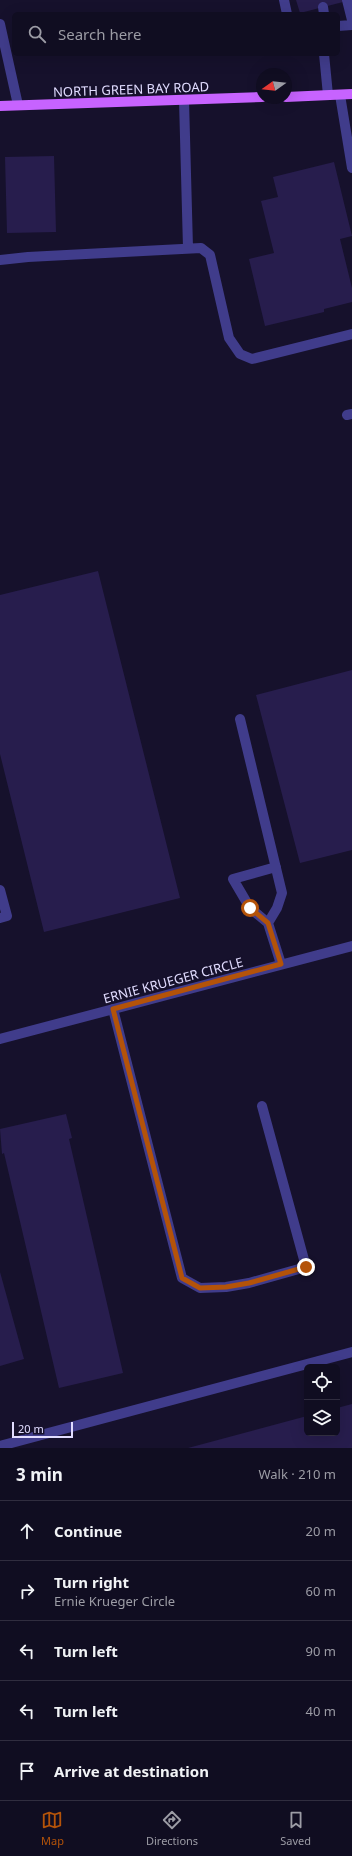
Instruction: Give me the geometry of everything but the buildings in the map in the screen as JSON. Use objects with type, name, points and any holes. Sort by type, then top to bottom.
[{"type":"main road","points":[[292,96],[352,94]]},
{"type":"main road","name":"NORTH GREEN BAY ROAD","points":[[0,106],[256,97]]},
{"type":"street","points":[[284,0],[287,12]]},
{"type":"street","points":[[347,0],[352,20]]},
{"type":"street","points":[[340,26],[352,25]]},
{"type":"street","points":[[0,28],[18,105]]},
{"type":"street","points":[[324,56],[328,95]]},
{"type":"street","points":[[340,95],[352,168]]},
{"type":"street","points":[[184,100],[188,248]]},
{"type":"street","points":[[0,260],[28,257],[201,248],[210,255],[229,338],[240,354],[252,359],[352,334]]},
{"type":"street","points":[[240,719],[282,893],[277,908],[268,923]]},
{"type":"street","points":[[276,867],[233,879],[250,908],[268,923],[281,964]]},
{"type":"street","points":[[0,890],[7,916],[0,918]]},
{"type":"street","name":"ERNIE KRUEGER CIRCLE","points":[[0,1039],[352,946]]},
{"type":"street","points":[[113,1009],[182,1278],[200,1288],[226,1287],[249,1283],[306,1267],[262,1106]]},
{"type":"street","points":[[0,1446],[352,1352]]},
{"type":"route","points":[[250,908],[268,923],[281,964],[113,1009],[182,1278],[200,1288],[226,1287],[249,1283],[306,1267]]}]
